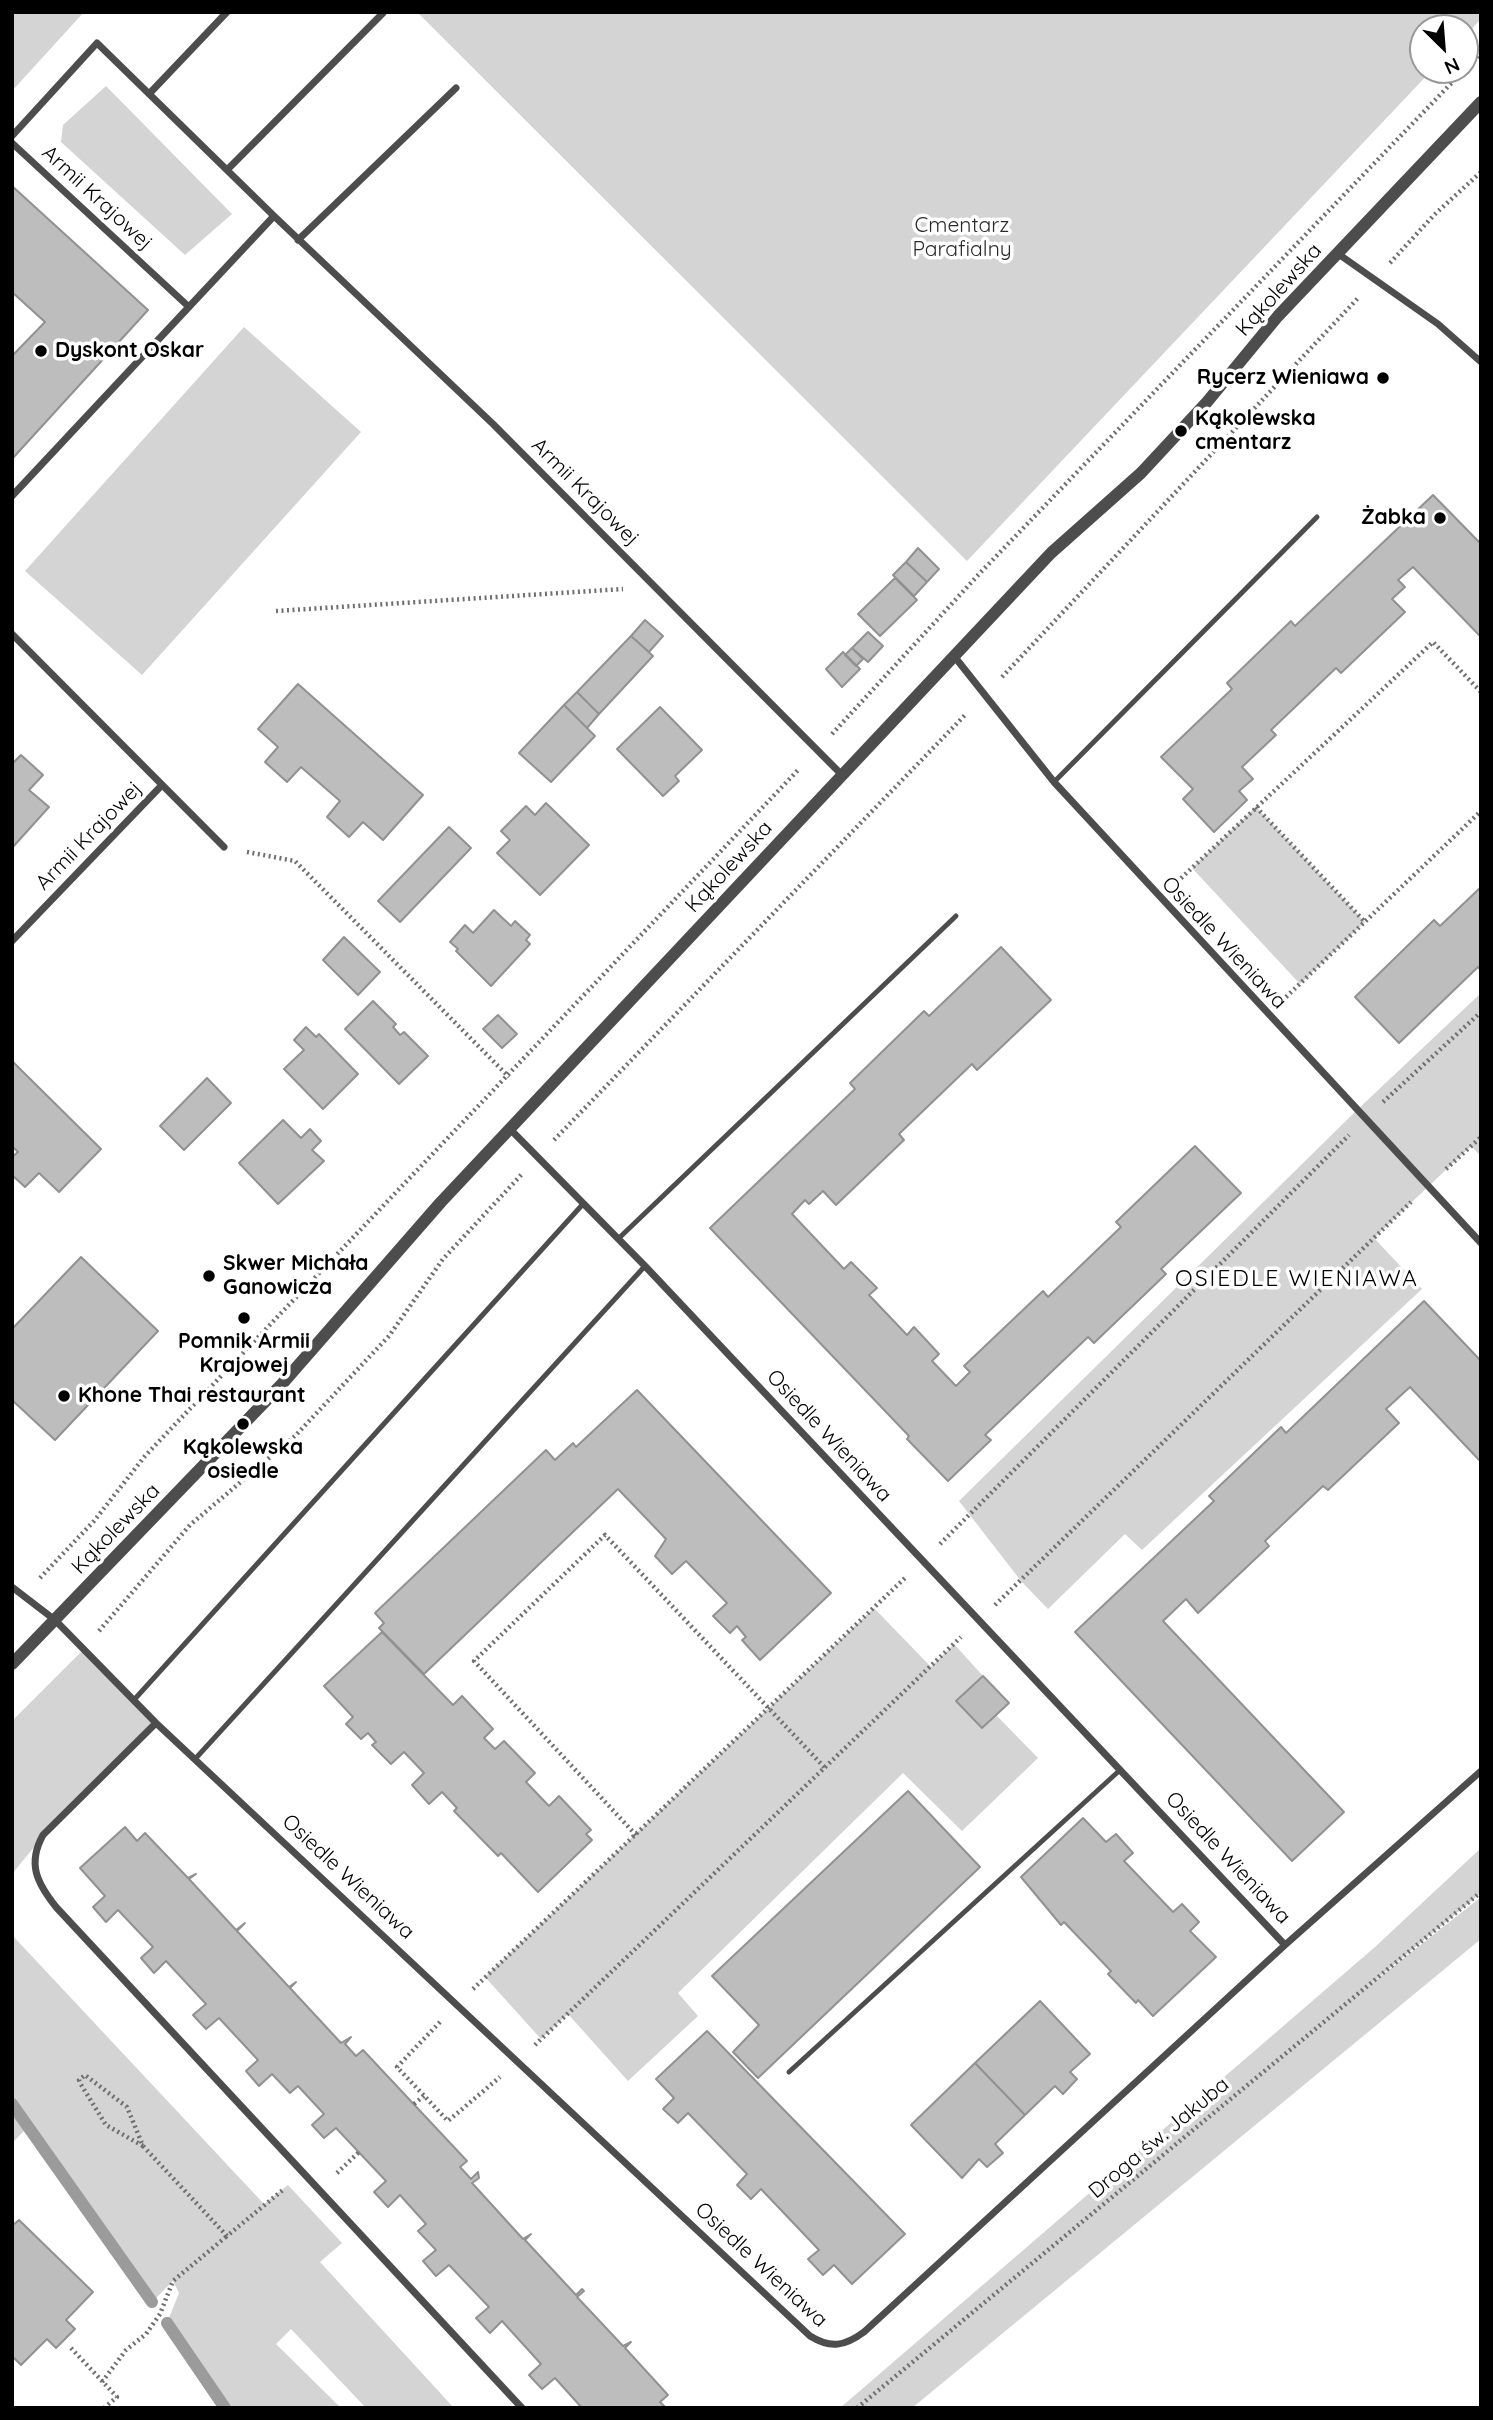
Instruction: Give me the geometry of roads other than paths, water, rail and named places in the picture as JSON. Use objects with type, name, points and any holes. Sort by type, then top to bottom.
[{"type":"street","points":[[149,94],[227,12]]},
{"type":"street","points":[[227,170],[383,13]]},
{"type":"street","name":"Armii Krajowej","points":[[12,136],[97,43],[298,240],[493,424],[842,775]]},
{"type":"street","points":[[298,240],[456,88]]},
{"type":"street","name":"Kąkolewska","points":[[12,1664],[282,1384],[392,1255],[1051,553],[1157,457],[1207,402],[1278,316],[1481,102]]},
{"type":"street","name":"Armii Krajowej","points":[[12,143],[189,307]]},
{"type":"street","points":[[12,496],[274,216]]},
{"type":"street","points":[[1337,253],[1438,324],[1481,362]]},
{"type":"street","name":"Armii Krajowej","points":[[12,634],[224,847]]},
{"type":"street","name":"Osiedle Wieniawa","points":[[954,656],[1054,782],[1159,899],[1481,1243]]},
{"type":"street","name":"Armii Krajowej","points":[[12,941],[162,785]]},
{"type":"street","name":"Osiedle Wieniawa","points":[[55,1620],[156,1723],[810,2336],[823,2344],[835,2346],[864,2332],[1285,1945],[645,1266],[510,1129]]},
{"type":"street","points":[[12,1587],[55,1620]]},
{"type":"street","points":[[156,1723],[43,1835],[33,1864],[37,1880],[56,1907],[522,2408]]},
{"type":"street","points":[[1285,1945],[1481,1771]]},
{"type":"lane","points":[[1054,782],[1317,517]]},
{"type":"lane","points":[[618,1239],[956,916]]},
{"type":"lane","points":[[133,1701],[583,1204]]},
{"type":"lane","points":[[196,1758],[645,1266]]},
{"type":"lane","points":[[789,2072],[1120,1770]]},
{"type":"waterway","points":[[12,2104],[152,2302]]},
{"type":"waterway","points":[[167,2323],[225,2408]]},
{"type":"place","name":"Dyskont Oskar","points":[[41,351]]},
{"type":"place","name":"Rycerz Wieniawa","points":[[1383,378]]},
{"type":"place","name":"Kąkolewska cmentarz","points":[[1181,431]]},
{"type":"place","name":"Żabka","points":[[1440,518]]},
{"type":"place","name":"Skwer Michała Ganowicza","points":[[209,1276]]},
{"type":"place","name":"Pomnik Armii Krajowej","points":[[244,1318]]},
{"type":"place","name":"Khone Thai restaurant","points":[[64,1396]]},
{"type":"place","name":"Kąkolewska osiedle","points":[[243,1424]]},
{"type":"district","name":"OSIEDLE WIENIAWA","points":[[1297,1279]]},
{"type":"park label","name":"Cmentarz Parafialny","points":[[962,238]]}]
